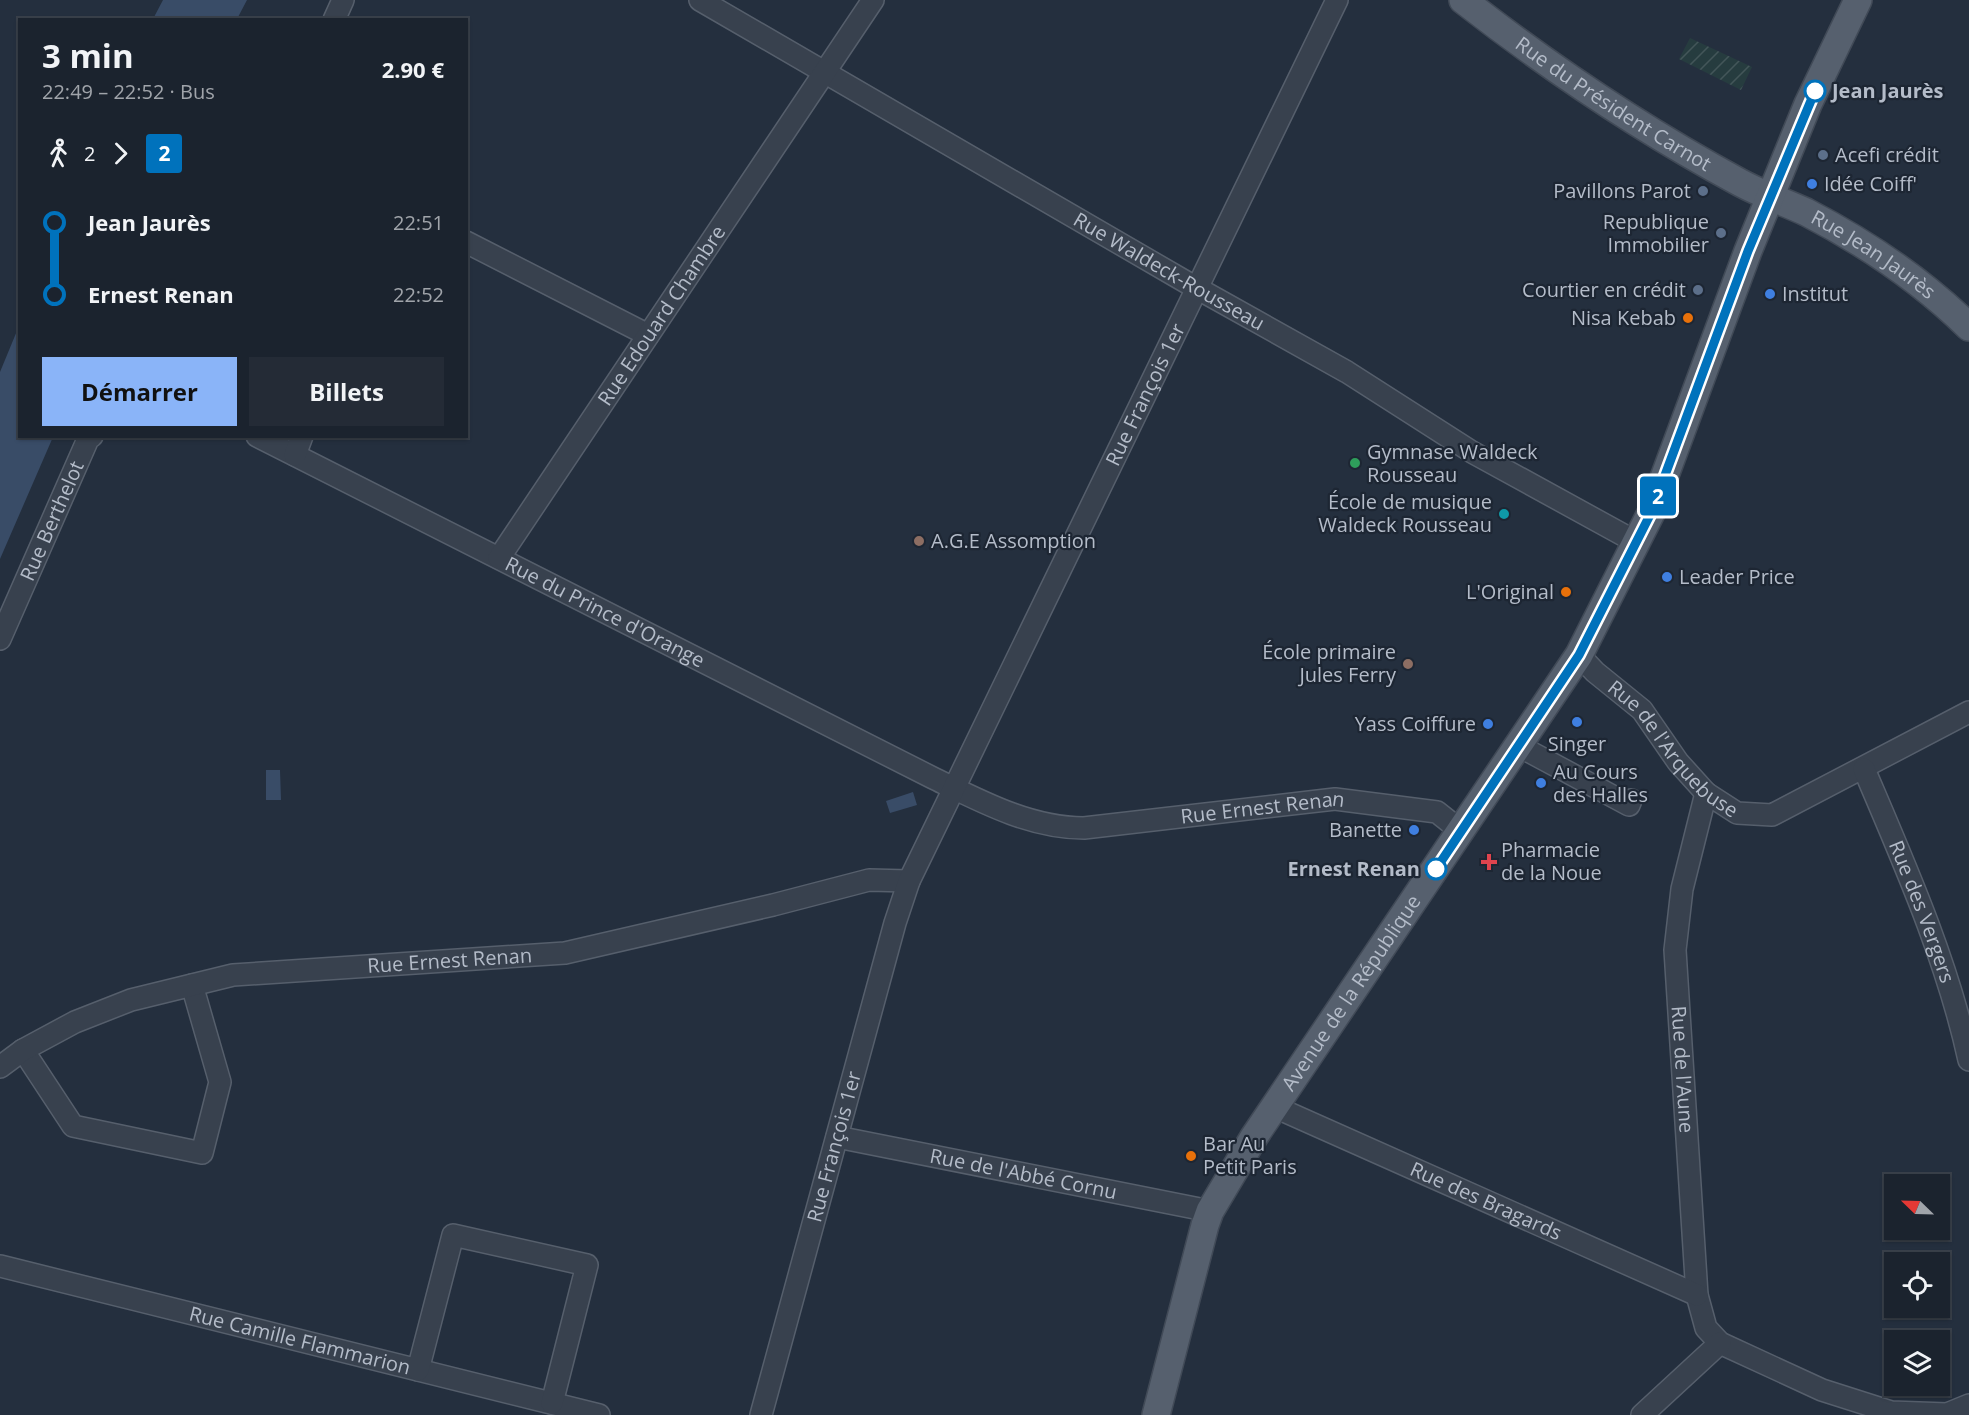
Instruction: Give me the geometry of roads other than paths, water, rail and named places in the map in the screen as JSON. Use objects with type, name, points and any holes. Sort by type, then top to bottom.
[{"type":"main road","name":"Rue du Président Carnot","points":[[1463,0],[1514,40],[1636,119],[1741,183],[1771,196]]},
{"type":"main road","name":"Avenue de la République","points":[[1156,1415],[1210,1211],[1275,1107],[1579,655],[1651,513],[1734,288],[1771,196],[1809,104],[1858,0]]},
{"type":"main road","name":"Rue Jean Jaurès","points":[[1771,196],[1828,225],[1914,280],[1969,327]]},
{"type":"street","points":[[335,18],[343,0]]},
{"type":"street","name":"Rue Waldeck-Rousseau","points":[[700,0],[1197,289],[1347,372],[1472,452],[1636,542]]},
{"type":"street","name":"Rue Edouard Chambre","points":[[499,558],[873,0]]},
{"type":"street","name":"Rue François 1er","points":[[761,1415],[895,922],[909,881],[1337,0]]},
{"type":"street","points":[[468,243],[648,335]]},
{"type":"street","name":"Rue Berthelot","points":[[0,639],[90,438]]},
{"type":"street","name":"Rue du Prince d'Orange","points":[[264,438],[298,446],[499,558],[954,789],[1008,813],[1058,828]]},
{"type":"street","name":"Rue de l'Arquebuse","points":[[1579,655],[1595,672],[1642,710],[1678,762],[1706,794],[1737,813],[1772,814],[1864,769],[1969,712]]},
{"type":"street","points":[[1519,746],[1629,805],[1631,800]]},
{"type":"street","name":"Rue des Vergers","points":[[1864,769],[1907,870],[1958,1008],[1969,1060]]},
{"type":"street","name":"Rue de l'Aune","points":[[1706,794],[1682,889],[1675,950],[1697,1295],[1706,1328],[1720,1343]]},
{"type":"street","name":"Rue Ernest Renan","points":[[1058,828],[1084,828],[1335,799],[1437,812],[1461,831]]},
{"type":"street","name":"Rue Ernest Renan","points":[[0,1067],[23,1050],[75,1022],[131,1000],[233,975],[513,959],[565,953],[773,905],[869,880],[909,881]]},
{"type":"street","points":[[23,1050],[73,1126],[202,1154],[220,1082],[192,985]]},
{"type":"street","name":"Rue des Bragards","points":[[1275,1107],[1697,1295]]},
{"type":"street","name":"Rue de l'Abbé Cornu","points":[[837,1137],[1210,1211]]},
{"type":"street","points":[[418,1370],[453,1235],[587,1264],[552,1403]]},
{"type":"street","name":"Rue Camille Flammarion","points":[[0,1266],[599,1415]]},
{"type":"street","points":[[1642,1415],[1720,1343],[1822,1390],[1891,1412],[1947,1414],[1969,1405]]},
{"type":"water","points":[[163,0],[247,0],[238,18],[154,18]]},
{"type":"water","points":[[18,328],[18,438],[53,438],[0,559],[0,372]]},
{"type":"water","points":[[266,770],[280,770],[281,800],[266,800]]},
{"type":"water","points":[[913,792],[917,805],[890,813],[886,801]]},
{"type":"place","name":"Jean Jaurès","points":[[1815,91]]},
{"type":"place","name":"Acefi crédit","points":[[1823,155]]},
{"type":"place","name":"Idée Coiff'","points":[[1812,184]]},
{"type":"place","name":"Pavillons Parot","points":[[1703,191]]},
{"type":"place","name":"Republique Immobilier","points":[[1721,233]]},
{"type":"place","name":"Courtier en crédit","points":[[1698,290]]},
{"type":"place","name":"Institut","points":[[1770,294]]},
{"type":"place","name":"Nisa Kebab","points":[[1688,318]]},
{"type":"place","name":"Gymnase Waldeck Rousseau","points":[[1355,463]]},
{"type":"place","name":"École de musique Waldeck Rousseau","points":[[1504,514]]},
{"type":"place","name":"A.G.E Assomption","points":[[919,541]]},
{"type":"place","name":"Leader Price","points":[[1667,577]]},
{"type":"place","name":"L'Original","points":[[1566,592]]},
{"type":"place","name":"École primaire Jules Ferry","points":[[1408,664]]},
{"type":"place","name":"Singer","points":[[1577,722]]},
{"type":"place","name":"Yass Coiffure","points":[[1488,724]]},
{"type":"place","name":"Au Cours des Halles","points":[[1541,783]]},
{"type":"place","name":"Banette","points":[[1414,830]]},
{"type":"place","name":"Pharmacie de la Noue","points":[[1489,862]]},
{"type":"place","name":"Ernest Renan","points":[[1436,869]]},
{"type":"place","name":"Bar Au Petit Paris","points":[[1191,1156]]}]
